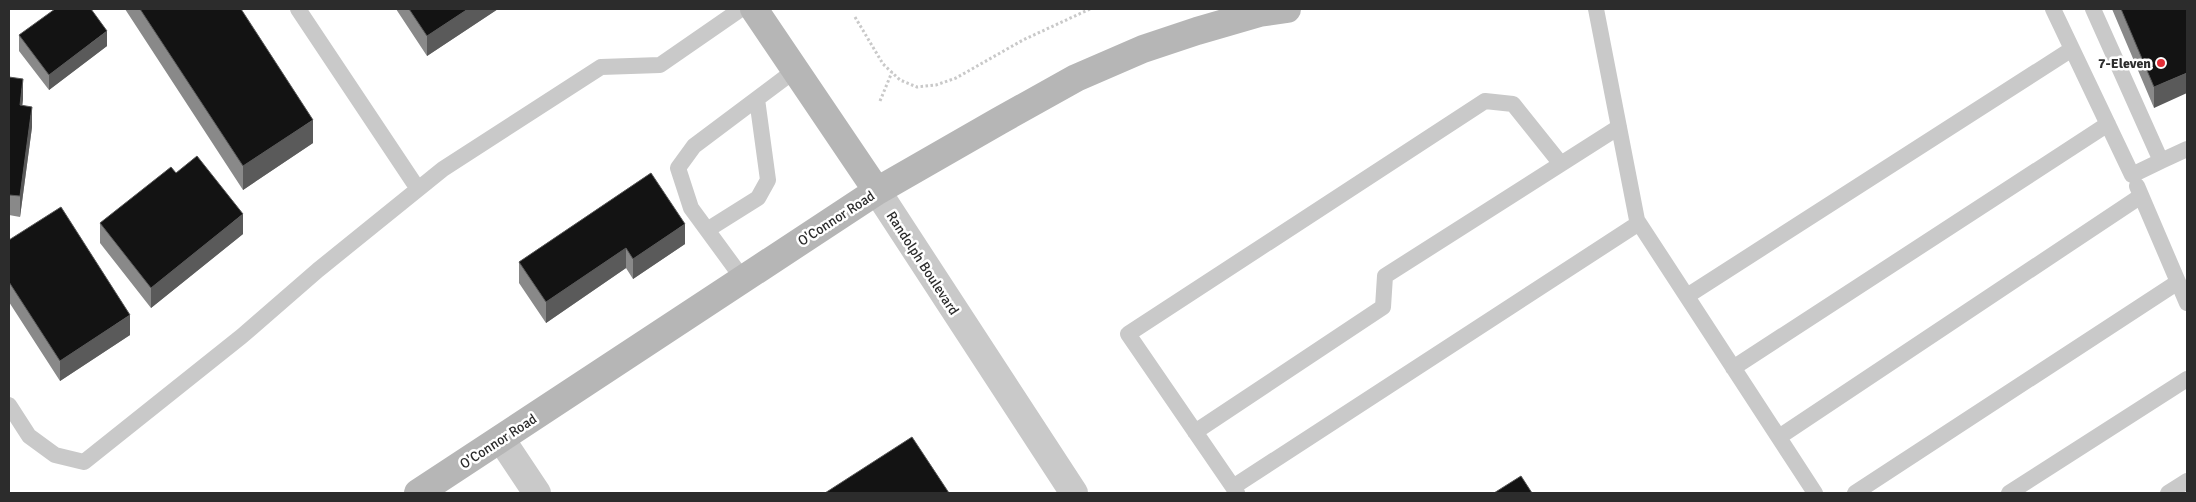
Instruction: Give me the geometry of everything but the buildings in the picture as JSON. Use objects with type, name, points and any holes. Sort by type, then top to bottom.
[{"type":"main road","name":"Randolph Boulevard","points":[[754,9],[794,71],[877,191]]},
{"type":"main road","name":"O'Connor Road","points":[[418,493],[877,191],[1076,78],[1143,49],[1197,30],[1259,13],[1287,9]]},
{"type":"street","name":"Randolph Boulevard","points":[[877,191],[1074,493]]},
{"type":"street","points":[[501,440],[537,493]]},
{"type":"lane","points":[[298,9],[418,189]]},
{"type":"lane","points":[[9,405],[29,436],[48,451],[54,455],[84,462],[242,336],[318,270],[443,169],[600,67],[660,65],[741,9]]},
{"type":"lane","points":[[1596,9],[1639,223],[1815,493]]},
{"type":"lane","points":[[2053,9],[2132,175],[2187,303]]},
{"type":"lane","points":[[2093,9],[2161,161]]},
{"type":"lane","points":[[1687,296],[2072,49]]},
{"type":"lane","points":[[743,279],[691,208],[678,168],[694,146],[794,71]]},
{"type":"lane","points":[[707,230],[758,198],[768,180],[757,99]]},
{"type":"lane","points":[[1561,164],[1513,104],[1485,101],[1128,334],[1235,490],[1639,223]]},
{"type":"lane","points":[[1733,368],[2108,124]]},
{"type":"lane","points":[[1195,432],[1383,307],[1385,276],[1619,127]]},
{"type":"lane","points":[[2132,175],[2187,149]]},
{"type":"lane","points":[[1779,437],[2141,196]]},
{"type":"lane","points":[[1855,493],[2178,282]]},
{"type":"lane","points":[[2008,493],[2187,379]]},
{"type":"lane","points":[[2168,493],[2187,481]]},
{"type":"path","points":[[856,18],[883,64],[900,80],[917,87],[936,85],[956,78],[1023,40],[1090,9]]},
{"type":"path","points":[[880,101],[892,72]]},
{"type":"place","name":"7-Eleven","points":[[2161,63]]}]
